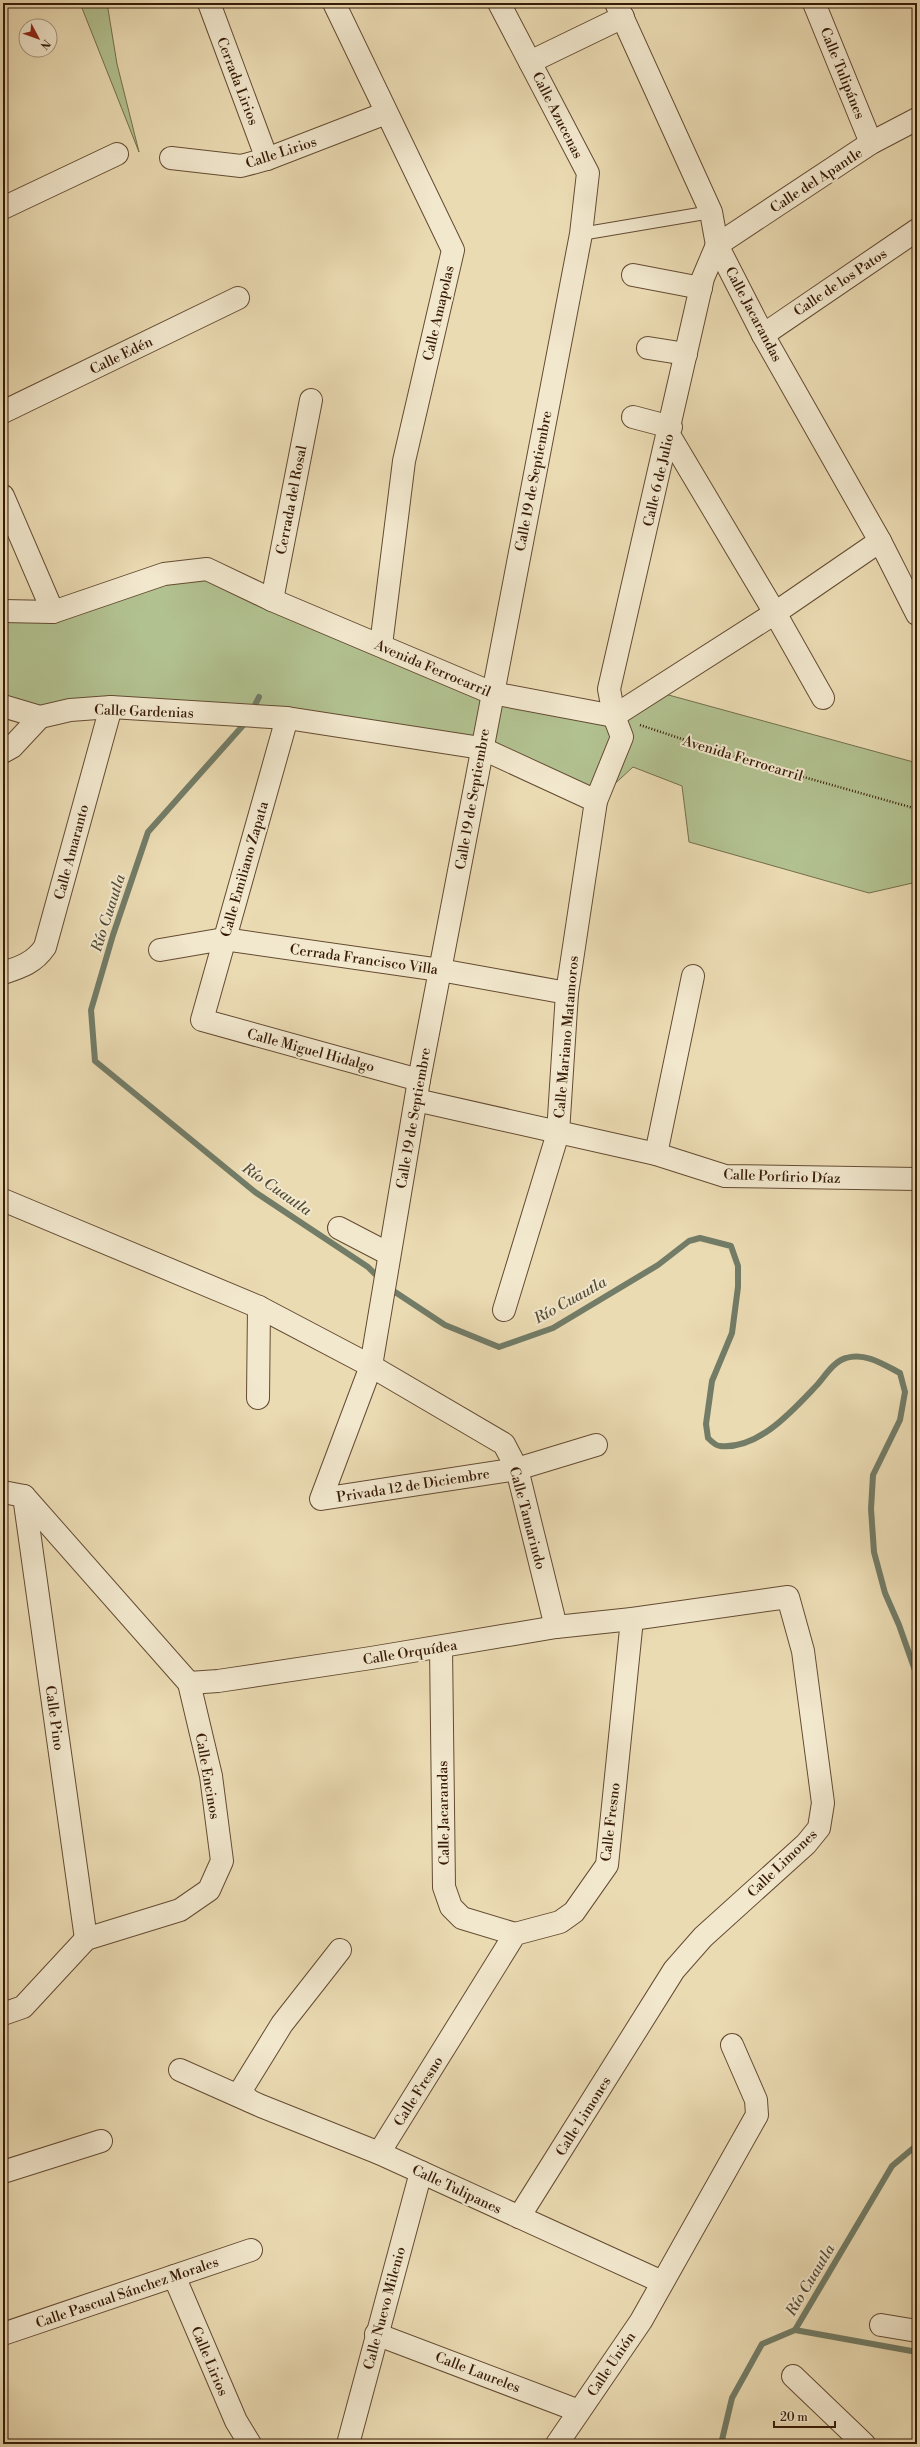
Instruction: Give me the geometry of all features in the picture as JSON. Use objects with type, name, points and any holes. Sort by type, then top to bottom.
[{"type":"street","name":"Cerrada Lirios","points":[[209,3],[267,159]]},
{"type":"street","name":"Calle Amapolas","points":[[334,3],[453,250],[404,461],[381,645]]},
{"type":"street","name":"Calle Azucenas","points":[[499,3],[588,173],[581,234]]},
{"type":"street","name":"Calle Tulipánes","points":[[814,3],[871,143]]},
{"type":"street","points":[[530,62],[619,10]]},
{"type":"street","name":"Calle Jacarandas","points":[[619,10],[711,212],[718,245],[763,335],[880,541],[917,614]]},
{"type":"street","name":"Calle Lirios","points":[[171,158],[241,166],[267,159],[386,113]]},
{"type":"street","name":"Calle del Apantle","points":[[718,245],[871,143],[917,119]]},
{"type":"street","points":[[3,208],[118,154]]},
{"type":"street","name":"Calle de los Patos","points":[[763,335],[917,230]]},
{"type":"street","name":"Calle 19 de Septiembre","points":[[321,1499],[371,1366],[418,1090],[481,748],[581,234]]},
{"type":"street","name":"Calle 6 de Julio","points":[[614,716],[609,689],[670,431],[701,288],[718,245]]},
{"type":"street","points":[[633,275],[701,288]]},
{"type":"street","name":"Calle Edén","points":[[3,412],[238,298]]},
{"type":"street","points":[[648,348],[686,354]]},
{"type":"street","name":"Cerrada del Rosal","points":[[272,600],[311,400]]},
{"type":"street","points":[[633,417],[670,431],[823,698]]},
{"type":"street","points":[[3,496],[53,612]]},
{"type":"street","points":[[614,716],[775,612],[880,541]]},
{"type":"street","name":"Avenida Ferrocarril","points":[[3,611],[53,612],[164,574],[207,569],[272,600],[492,693],[614,716]]},
{"type":"street","name":"Calle Gardenias","points":[[3,706],[40,717],[70,710],[111,707],[288,718],[481,748]]},
{"type":"street","name":"Calle Amaranto","points":[[3,973],[22,967],[32,961],[45,947],[111,707]]},
{"type":"street","name":"Calle Mariano Matamoros","points":[[504,1310],[558,1133],[567,993],[596,801],[622,737],[614,716]]},
{"type":"street","points":[[3,752],[12,747],[40,717]]},
{"type":"street","name":"Calle Emiliano Zapata","points":[[202,1020],[288,718]]},
{"type":"street","points":[[481,748],[596,801]]},
{"type":"street","name":"Cerrada Francisco Villa","points":[[160,950],[224,939],[440,970],[567,993]]},
{"type":"street","points":[[656,1154],[693,976]]},
{"type":"street","name":"Calle Miguel Hidalgo","points":[[202,1020],[418,1090]]},
{"type":"street","name":"Calle Porfirio Díaz","points":[[418,1090],[558,1133],[656,1154],[725,1176],[917,1179]]},
{"type":"street","name":"Calle Tamarindo","points":[[3,1200],[259,1307],[371,1366],[504,1444],[517,1469],[556,1627]]},
{"type":"street","points":[[339,1228],[389,1254]]},
{"type":"street","points":[[258,1398],[259,1307]]},
{"type":"street","name":"Privada 12 de Diciembre","points":[[321,1499],[517,1469],[596,1445]]},
{"type":"street","name":"Calle Encinos","points":[[13,1494],[189,1683],[211,1776],[222,1861],[209,1890],[180,1910],[86,1939]]},
{"type":"street","name":"Calle Pino","points":[[13,1494],[86,1939]]},
{"type":"street","name":"Calle Limones","points":[[519,2217],[674,1970],[703,1937],[806,1844],[819,1828],[823,1803],[803,1651],[788,1597],[632,1619]]},
{"type":"street","name":"Calle Orquídea","points":[[189,1683],[218,1681],[441,1647],[556,1627],[632,1619]]},
{"type":"street","name":"Calle Fresno","points":[[379,2153],[515,1934],[560,1922],[574,1912],[607,1865],[632,1619]]},
{"type":"street","name":"Calle Jacarandas","points":[[441,1647],[444,1887],[451,1907],[462,1918],[515,1934]]},
{"type":"street","points":[[5,2011],[24,2007],[86,1939]]},
{"type":"street","points":[[250,2101],[240,2092],[282,2024],[340,1950]]},
{"type":"street","name":"Calle Unión","points":[[557,2444],[640,2321],[756,2115],[756,2100],[732,2045]]},
{"type":"street","name":"Calle Tulipanes","points":[[180,2070],[250,2101],[379,2153],[662,2282]]},
{"type":"street","points":[[3,2172],[101,2141]]},
{"type":"street","name":"Calle Nuevo Milenio","points":[[348,2444],[376,2334],[421,2172]]},
{"type":"street","name":"Calle Pascual Sánchez Morales","points":[[3,2334],[251,2250]]},
{"type":"street","name":"Calle Lirios","points":[[174,2276],[236,2421],[250,2444]]},
{"type":"street","points":[[881,2324],[917,2331]]},
{"type":"street","name":"Calle Laureles","points":[[376,2334],[579,2411]]},
{"type":"street","points":[[793,2376],[864,2444]]},
{"type":"lane","points":[[581,234],[711,212]]},
{"type":"path","name":"Avenida Ferrocarril","points":[[614,716],[754,764],[917,808]]},
{"type":"green space","points":[[80,3],[107,3],[117,64],[139,152]]},
{"type":"green space","points":[[207,569],[492,693],[614,716],[654,691],[917,763],[917,882],[869,893],[689,842],[682,786],[633,767],[596,801],[481,748],[287,718],[3,706],[3,611]]},
{"type":"waterway","name":"Río Cuautla","points":[[252,711],[259,697]]},
{"type":"waterway","name":"Río Cuautla","points":[[247,721],[148,832],[113,935],[91,1010],[95,1061],[255,1192],[368,1267],[380,1279]]},
{"type":"waterway","name":"Río Cuautla","points":[[389,1288],[445,1325],[499,1347],[553,1328],[658,1265],[689,1241],[700,1238],[731,1246],[738,1266],[738,1287],[732,1333],[712,1381],[706,1424],[708,1438],[714,1443],[720,1446],[734,1446],[748,1442],[762,1435],[798,1405],[834,1365],[846,1358],[867,1358],[900,1373],[905,1392],[900,1420],[873,1475],[871,1509],[874,1552],[885,1593],[899,1625],[917,1676]]},
{"type":"waterway","name":"Río Cuautla","points":[[917,2145],[892,2166],[795,2330],[917,2352]]},
{"type":"waterway","points":[[721,2444],[732,2398],[762,2344],[795,2330]]}]
